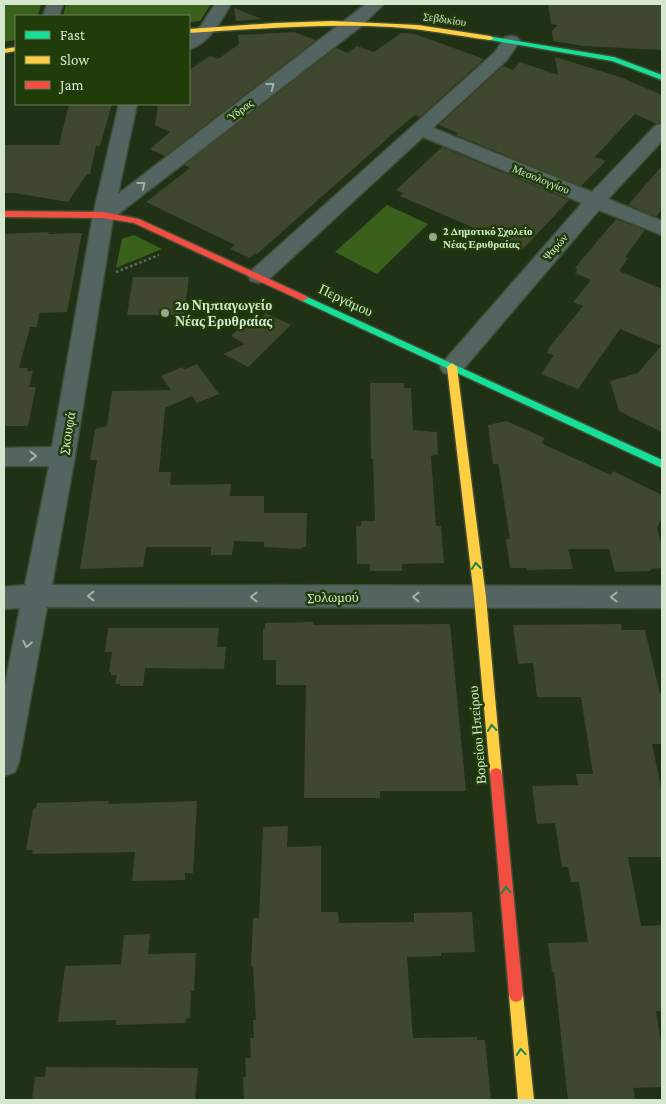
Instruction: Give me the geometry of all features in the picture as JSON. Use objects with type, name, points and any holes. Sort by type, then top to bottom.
[{"type":"street","points":[[190,43],[207,29],[224,4]]},
{"type":"street","name":"Ύδρας","points":[[103,214],[353,24],[376,4]]},
{"type":"street","name":"Σεβδικίου","points":[[190,31],[273,24],[353,24],[421,27],[614,59],[662,78]]},
{"type":"street","points":[[259,276],[501,56],[511,41]]},
{"type":"street","name":"Σκουφά","points":[[4,762],[62,456],[103,214],[128,105]]},
{"type":"street","name":"Μεσολογγίου","points":[[421,130],[662,228]]},
{"type":"street","name":"Ψαρών","points":[[452,367],[595,201],[662,130]]},
{"type":"street","name":"Περγάμου","points":[[4,214],[103,214],[136,221],[259,276],[662,464]]},
{"type":"street","name":"Βορείου Ηπείρου","points":[[452,367],[480,597],[526,1100]]},
{"type":"street","points":[[4,457],[62,456]]},
{"type":"street","name":"Σολωμού","points":[[4,598],[36,596],[662,597]]},
{"type":"path","points":[[93,282],[186,243]]},
{"type":"green space","points":[[4,4],[41,4],[38,15],[15,15],[15,40],[4,42]]},
{"type":"green space","points":[[66,4],[211,4],[200,21],[190,22],[190,15],[63,15]]},
{"type":"green space","points":[[387,205],[428,224],[377,274],[335,252]]},
{"type":"green space","points":[[134,235],[162,249],[116,268],[122,239]]},
{"type":"building","points":[[548,4],[662,4],[662,50],[583,46],[553,41],[552,31],[558,25],[551,24]]},
{"type":"building","points":[[234,8],[262,19],[236,21]]},
{"type":"building","points":[[294,32],[316,40],[165,156],[150,149],[170,132],[155,125],[158,105],[190,105],[190,69],[210,56],[218,59],[239,44],[238,35]]},
{"type":"building","points":[[401,33],[415,34],[484,59],[420,117],[415,115],[405,123],[257,254],[255,253],[250,258],[230,249],[235,245],[146,202],[190,168],[184,165],[336,48],[348,53],[357,46],[374,52]]},
{"type":"building","points":[[555,57],[620,77],[662,95],[662,122],[657,124],[635,114],[595,157],[606,161],[581,186],[456,135],[458,133],[439,125],[503,66],[513,70],[520,62],[558,75]]},
{"type":"building","points":[[69,105],[112,105],[100,146],[96,146],[90,174],[87,174],[68,202],[15,193],[4,193],[4,145],[59,145]]},
{"type":"building","points":[[442,147],[569,200],[523,249],[400,196],[403,193],[396,190]]},
{"type":"building","points":[[662,166],[662,209],[656,217],[628,205]]},
{"type":"building","points":[[616,219],[645,230],[625,257],[628,258],[619,271],[662,289],[662,432],[619,411],[610,381],[638,373],[661,346],[620,329],[578,389],[541,374],[554,355],[547,353],[548,349],[583,306],[573,302],[591,280],[575,273],[578,269],[575,268]]},
{"type":"building","points":[[49,232],[48,234],[82,233],[67,312],[39,313],[37,327],[30,327],[19,368],[28,368],[27,371],[33,371],[29,387],[36,387],[28,426],[4,426],[4,234]]},
{"type":"building","points":[[133,277],[189,277],[184,315],[127,315]]},
{"type":"building","points":[[266,313],[291,325],[248,367],[223,354],[245,344],[231,336],[248,320],[255,324]]},
{"type":"building","points":[[197,364],[219,394],[197,403],[192,396],[165,408],[159,472],[171,472],[170,485],[231,484],[230,496],[264,496],[264,513],[307,513],[306,547],[301,549],[264,547],[264,542],[234,541],[232,555],[211,555],[211,547],[146,547],[143,567],[80,569],[97,460],[90,460],[95,429],[107,426],[112,391],[171,390],[161,376],[182,367],[184,370]]},
{"type":"building","points":[[370,383],[404,383],[404,388],[411,388],[413,430],[437,432],[438,454],[431,456],[436,526],[441,526],[444,563],[402,564],[402,571],[370,571],[370,564],[357,564],[356,526],[361,526],[361,521],[375,521],[373,459],[371,459]]},
{"type":"building","points":[[506,421],[545,438],[542,442],[545,445],[611,475],[613,471],[662,495],[662,519],[657,527],[662,547],[662,568],[650,569],[651,571],[615,572],[609,549],[568,549],[573,569],[527,570],[527,568],[510,568],[506,539],[510,539],[499,468],[498,464],[493,464],[488,425]]},
{"type":"building","points":[[313,622],[313,625],[450,624],[466,791],[380,791],[380,798],[304,798],[306,685],[276,685],[276,660],[263,660],[263,629],[265,629],[265,623]]},
{"type":"building","points":[[621,624],[622,630],[645,630],[660,694],[662,694],[662,744],[652,744],[662,792],[662,857],[628,857],[641,926],[662,925],[662,1011],[656,1011],[662,1049],[662,1087],[633,1088],[635,1099],[568,1100],[554,972],[552,972],[548,943],[588,942],[579,882],[571,882],[568,867],[562,867],[555,823],[537,824],[532,786],[578,785],[576,774],[593,774],[581,697],[537,697],[533,663],[518,664],[513,625]]},
{"type":"building","points":[[108,628],[219,628],[217,647],[226,647],[224,669],[145,668],[143,686],[120,686],[120,684],[115,684],[117,675],[111,675],[111,672],[109,672],[112,652],[105,652]]},
{"type":"building","points":[[109,801],[108,804],[197,801],[193,873],[185,873],[185,880],[132,881],[135,852],[32,854],[33,850],[26,850],[33,809],[36,808],[37,803]]},
{"type":"building","points":[[288,826],[287,847],[321,846],[321,912],[338,912],[339,923],[414,922],[414,913],[472,912],[475,952],[407,957],[413,1038],[477,1037],[477,1040],[485,1040],[491,1100],[244,1100],[243,1077],[246,1077],[245,1058],[251,1058],[250,1038],[254,1038],[253,1020],[256,1020],[253,966],[251,966],[253,918],[259,918],[263,827]]},
{"type":"building","points":[[150,934],[148,954],[196,953],[194,991],[191,991],[190,1018],[186,1019],[185,1023],[116,1025],[116,1020],[58,1022],[65,966],[121,964],[124,935]]},
{"type":"building","points":[[46,1067],[198,1068],[195,1100],[32,1100],[35,1077],[45,1077]]},
{"type":"traffic: fast","points":[[490,38],[614,59],[662,78]]},
{"type":"traffic: fast","points":[[303,298],[662,464]]},
{"type":"traffic: slow","points":[[190,31],[246,26],[332,23],[427,28],[490,38]]},
{"type":"traffic: slow","points":[[4,51],[15,49]]},
{"type":"traffic: slow","points":[[452,367],[480,597],[496,774]]},
{"type":"traffic: slow","points":[[516,995],[526,1100]]},
{"type":"traffic: jam","points":[[4,214],[103,215],[136,221],[303,298]]},
{"type":"traffic: jam","points":[[496,774],[516,995]]},
{"type":"place","name":"2 Δημοτικό Σχολείο Νέας Ερυθραίας","points":[[433,237]]},
{"type":"place","name":"2ο Νηπιαγωγείο Νέας Ερυθραίας","points":[[165,313]]}]
